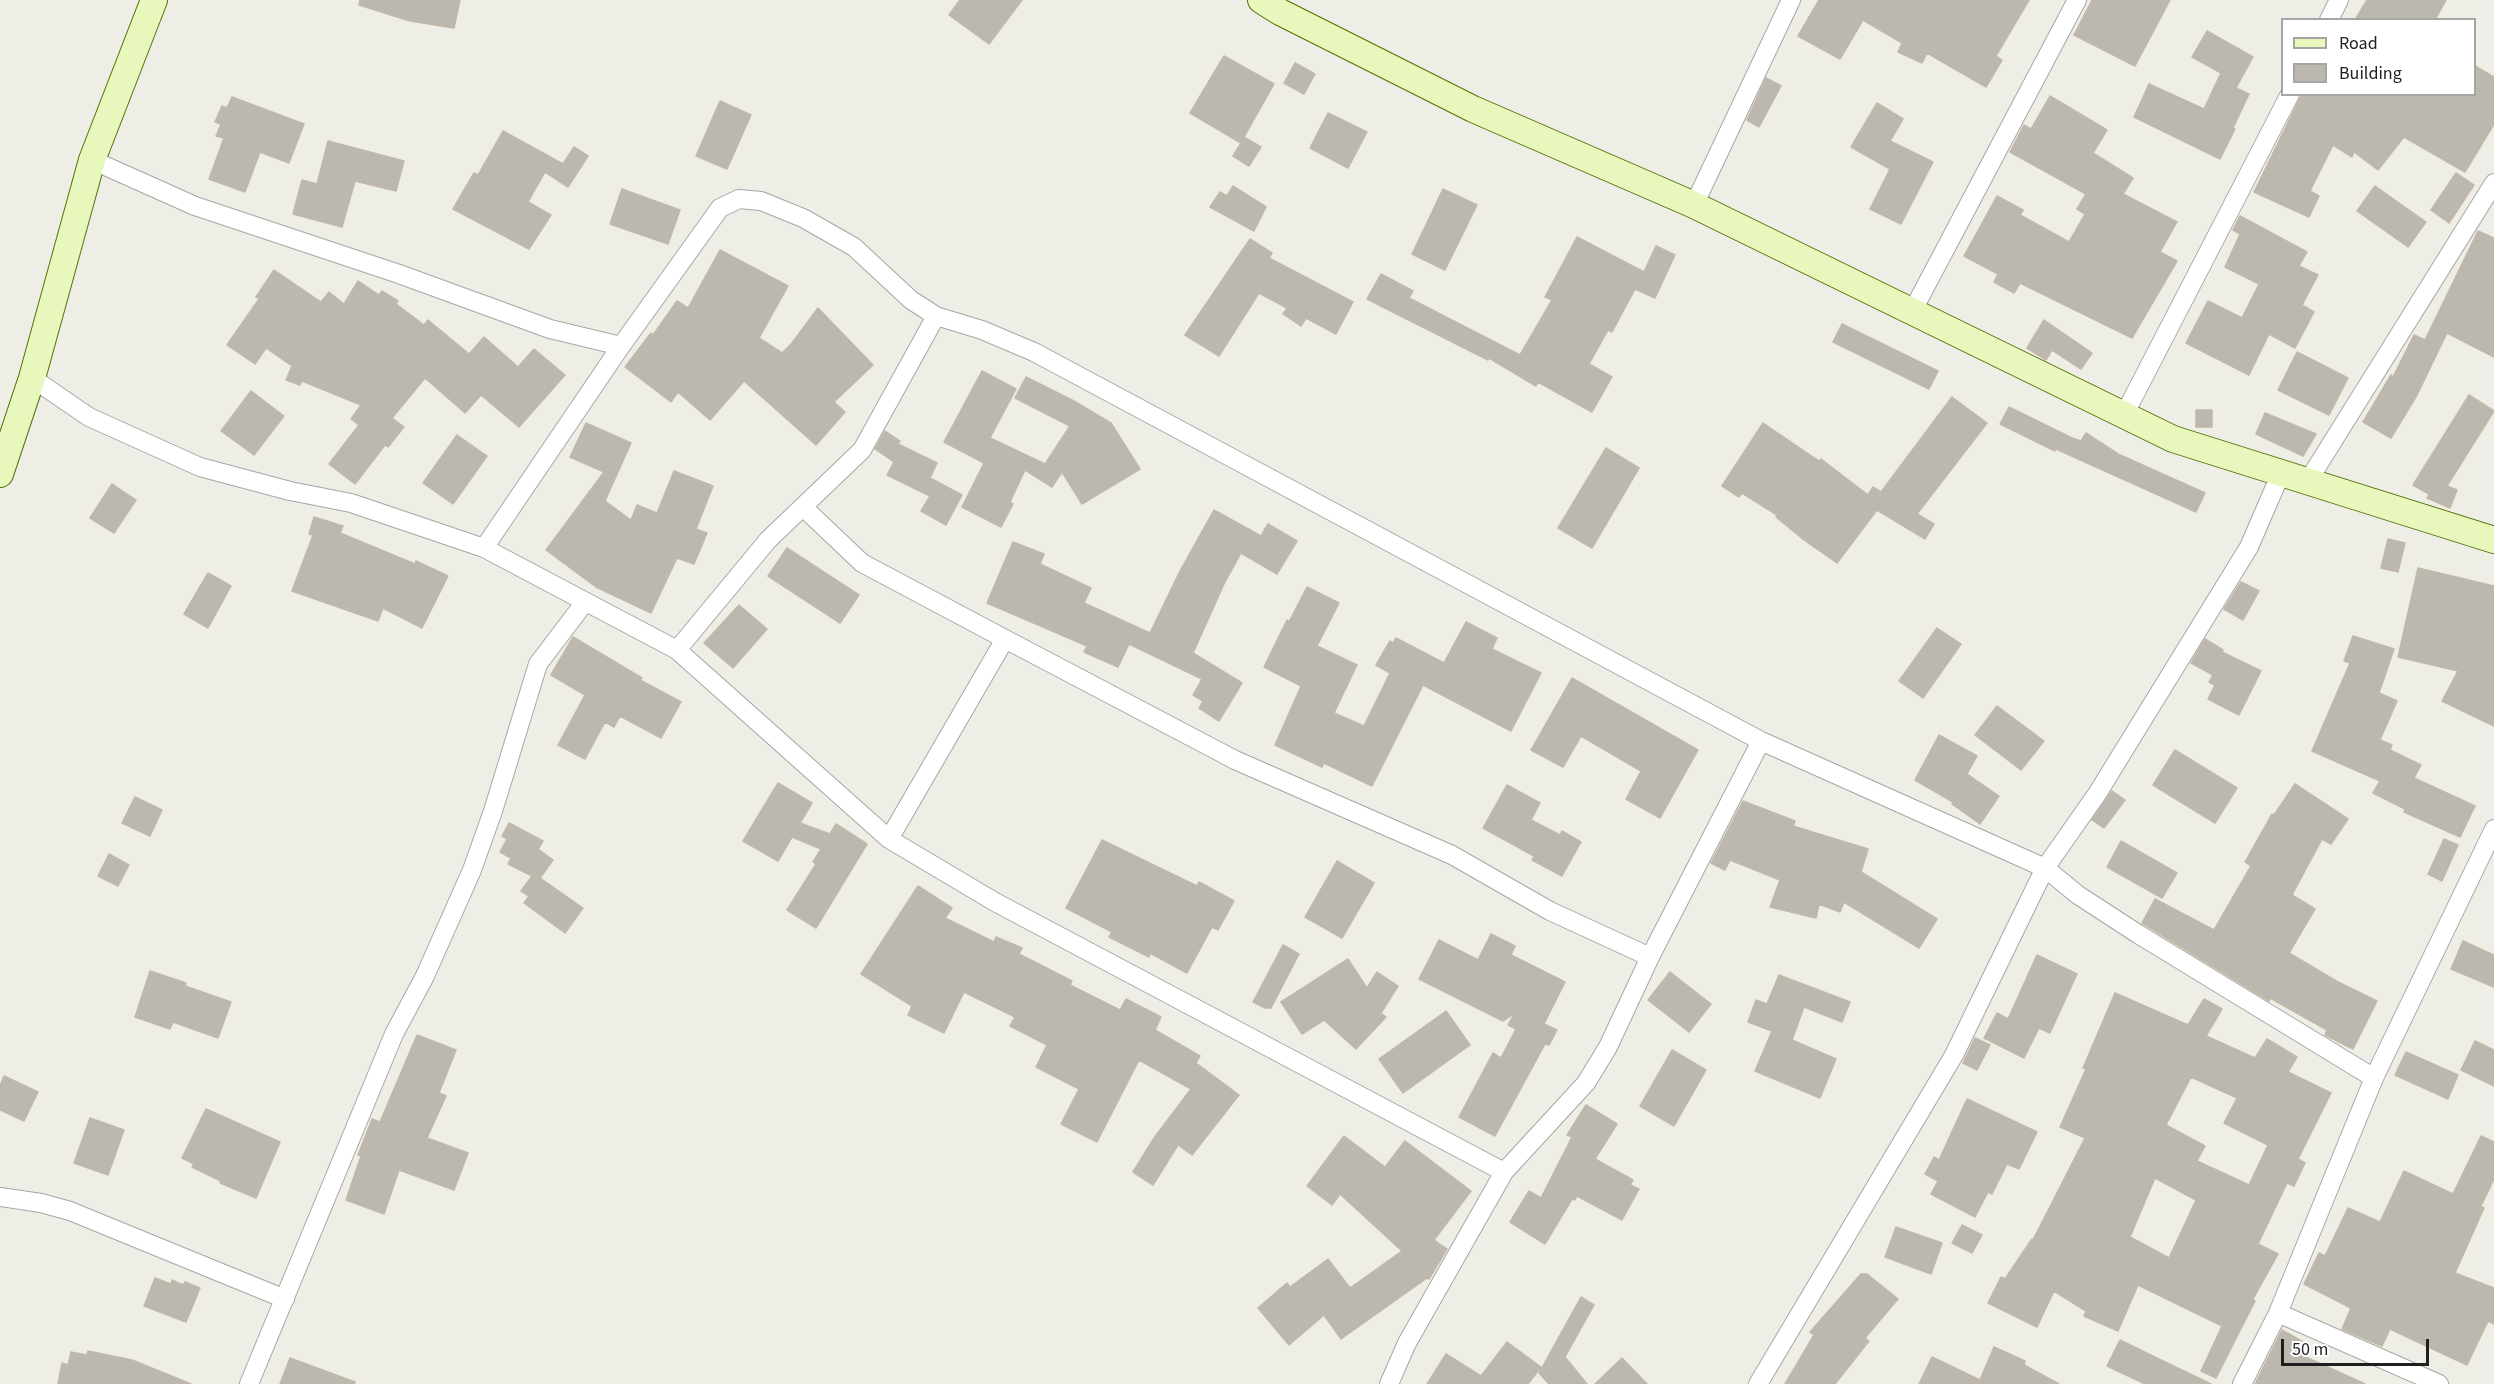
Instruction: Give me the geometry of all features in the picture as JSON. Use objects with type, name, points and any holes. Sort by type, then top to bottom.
[{"type":"street","points":[[0,474],[32,378],[92,160],[154,0]]},
{"type":"street","points":[[1261,0],[1280,12],[1473,109],[1694,205],[2173,439],[2494,540]]},
{"type":"street","points":[[1694,205],[1791,0]]},
{"type":"street","points":[[1913,310],[2077,0]]},
{"type":"street","points":[[2330,18],[2339,0]]},
{"type":"street","points":[[2124,415],[2289,96]]},
{"type":"street","points":[[92,160],[206,210],[399,274],[550,328],[621,346]]},
{"type":"street","points":[[2308,481],[2494,183]]},
{"type":"street","points":[[484,548],[621,346],[720,208],[739,199],[761,201],[803,218],[854,247],[911,300],[936,316],[981,330],[1034,352],[1761,741],[2045,868],[2078,895],[2138,934],[2374,1078]]},
{"type":"street","points":[[677,650],[768,540],[862,450],[936,316]]},
{"type":"street","points":[[32,378],[89,417],[200,467],[290,491],[351,503],[484,548],[677,650],[889,839],[995,902],[1504,1172]]},
{"type":"street","points":[[1758,1384],[1954,1055],[2045,868],[2097,794],[2249,547],[2281,473]]},
{"type":"street","points":[[803,507],[861,563],[1235,760],[1452,855],[1550,910],[1650,957]]},
{"type":"street","points":[[249,1384],[394,1034],[425,976],[472,870],[493,811],[538,664],[585,602]]},
{"type":"street","points":[[889,839],[1005,639]]},
{"type":"street","points":[[1389,1384],[1407,1343],[1504,1172],[1586,1083],[1608,1047],[1650,957],[1761,741]]},
{"type":"street","points":[[2242,1384],[2278,1313],[2374,1078],[2494,829]]},
{"type":"street","points":[[0,1197],[41,1203],[70,1211],[285,1299]]},
{"type":"street","points":[[2278,1313],[2439,1384]]},
{"type":"building","points":[[360,0],[460,0],[454,28],[410,21],[359,5]]},
{"type":"building","points":[[960,0],[1022,0],[989,44],[949,15]]},
{"type":"building","points":[[1819,0],[2029,0],[1996,56],[2002,60],[1986,87],[1927,53],[1922,63],[1898,52],[1902,43],[1863,20],[1840,59],[1798,36]]},
{"type":"building","points":[[2092,0],[2170,0],[2135,66],[2074,35]]},
{"type":"building","points":[[2367,0],[2446,0],[2436,18],[2356,18]]},
{"type":"building","points":[[2207,31],[2253,57],[2236,88],[2249,94],[2220,159],[2134,117],[2149,84],[2204,109],[2221,73],[2192,57]]},
{"type":"building","points":[[1224,56],[1274,84],[1244,137],[1261,147],[1249,166],[1233,156],[1241,143],[1190,113]]},
{"type":"building","points":[[1295,63],[1315,74],[1304,94],[1284,83]]},
{"type":"building","points":[[2476,67],[2494,77],[2494,124],[2465,172],[2404,137],[2378,170],[2354,152],[2352,157],[2333,145],[2310,191],[2319,196],[2309,217],[2254,192],[2301,96],[2476,96]]},
{"type":"building","points":[[1766,78],[1781,86],[1759,127],[1747,120]]},
{"type":"building","points":[[2050,96],[2107,130],[2093,153],[2133,178],[2123,194],[2177,222],[2160,252],[2177,261],[2132,338],[2020,283],[2014,293],[1994,282],[1998,274],[1964,256],[1997,196],[2023,210],[2020,215],[2069,242],[2085,214],[2077,209],[2086,194],[2010,152],[2024,125],[2031,129]]},
{"type":"building","points":[[232,97],[304,124],[289,163],[260,152],[245,192],[209,179],[224,138],[216,136],[221,124],[215,122],[222,106],[227,108]]},
{"type":"building","points":[[720,101],[751,115],[727,169],[696,156]]},
{"type":"building","points":[[1877,103],[1903,119],[1890,141],[1933,162],[1901,224],[1870,209],[1890,169],[1851,147]]},
{"type":"building","points":[[1328,113],[1367,132],[1348,168],[1310,148]]},
{"type":"building","points":[[503,131],[563,164],[574,147],[588,156],[568,187],[545,172],[528,202],[551,215],[529,249],[453,209],[474,173],[478,175]]},
{"type":"building","points":[[328,141],[404,161],[396,191],[355,181],[342,227],[293,214],[302,180],[317,184]]},
{"type":"building","points":[[2456,173],[2474,185],[2449,223],[2431,210]]},
{"type":"building","points":[[1233,186],[1266,207],[1254,231],[1210,207],[1220,192],[1227,196]]},
{"type":"building","points":[[2375,186],[2426,222],[2408,247],[2357,211]]},
{"type":"building","points":[[622,189],[680,210],[668,244],[610,224]]},
{"type":"building","points":[[1443,189],[1477,205],[1445,270],[1412,254]]},
{"type":"building","points":[[2240,216],[2307,252],[2299,266],[2318,275],[2302,305],[2314,312],[2295,348],[2269,334],[2249,375],[2186,343],[2208,301],[2242,318],[2259,284],[2225,267],[2240,234],[2233,230]]},
{"type":"building","points":[[2478,231],[2494,238],[2494,357],[2447,333],[2417,395],[2391,438],[2363,422],[2391,375],[2393,377],[2414,335],[2425,340]]},
{"type":"building","points":[[1577,237],[1644,272],[1656,246],[1675,255],[1655,298],[1635,289],[1612,332],[1608,330],[1589,364],[1612,377],[1592,412],[1538,382],[1536,386],[1489,358],[1488,360],[1367,299],[1381,274],[1413,291],[1409,298],[1520,355],[1552,300],[1545,297]]},
{"type":"building","points":[[1250,239],[1272,253],[1269,258],[1353,302],[1336,334],[1306,318],[1301,326],[1283,314],[1287,308],[1259,293],[1219,356],[1185,335]]},
{"type":"building","points":[[720,250],[788,286],[759,338],[782,353],[818,308],[873,365],[834,402],[845,412],[816,445],[744,381],[710,420],[678,392],[671,402],[625,367],[651,333],[653,335],[677,301],[688,308]]},
{"type":"building","points":[[274,270],[321,302],[329,292],[344,304],[358,281],[379,295],[382,291],[398,301],[396,304],[424,325],[428,320],[469,354],[484,337],[518,367],[534,349],[565,375],[519,427],[481,395],[465,413],[425,378],[392,418],[404,427],[388,447],[385,445],[355,484],[329,464],[359,425],[351,419],[361,405],[302,381],[300,385],[286,380],[292,366],[266,348],[255,364],[227,345],[259,299],[256,297]]},
{"type":"building","points":[[2044,320],[2092,353],[2081,369],[2052,350],[2046,360],[2027,348]]},
{"type":"building","points":[[1842,324],[1938,371],[1929,389],[1833,342]]},
{"type":"building","points":[[2297,352],[2348,378],[2329,415],[2278,390]]},
{"type":"building","points":[[982,371],[1016,389],[990,438],[1045,464],[1070,426],[1015,398],[1026,377],[1111,423],[1140,469],[1082,504],[1062,472],[1052,487],[1025,470],[1010,502],[1013,504],[1001,527],[962,507],[984,463],[944,442]]},
{"type":"building","points":[[251,391],[284,416],[254,455],[221,431]]},
{"type":"building","points":[[2469,395],[2494,411],[2447,486],[2457,490],[2450,508],[2427,498],[2429,494],[2413,485]]},
{"type":"building","points":[[1952,397],[1987,423],[1917,514],[1934,524],[1925,539],[1877,510],[1837,563],[1804,540],[1776,517],[1777,515],[1742,493],[1739,497],[1722,486],[1763,423],[1819,461],[1821,459],[1868,495],[1873,487],[1881,492]]},
{"type":"building","points":[[2009,407],[2072,438],[2081,441],[2086,433],[2118,454],[2205,493],[2196,512],[2056,449],[2055,451],[2000,424]]},
{"type":"building","points":[[2196,410],[2212,410],[2212,427],[2196,427]]},
{"type":"building","points":[[2265,413],[2316,434],[2303,456],[2256,434]]},
{"type":"building","points":[[586,423],[631,443],[605,501],[631,520],[637,505],[657,513],[674,471],[713,486],[696,529],[707,533],[694,564],[677,558],[651,613],[596,587],[546,550],[604,472],[570,457]]},
{"type":"building","points":[[885,431],[900,441],[898,444],[937,463],[930,478],[962,495],[946,525],[921,511],[930,496],[887,475],[894,462],[875,449]]},
{"type":"building","points":[[457,435],[487,456],[453,504],[423,483]]},
{"type":"building","points":[[1606,448],[1639,468],[1592,548],[1558,528]]},
{"type":"building","points":[[112,484],[136,500],[114,533],[90,518]]},
{"type":"building","points":[[1214,510],[1261,536],[1268,524],[1297,541],[1277,574],[1241,553],[1224,584],[1193,653],[1242,683],[1219,721],[1199,708],[1203,701],[1193,695],[1202,679],[1129,644],[1118,667],[1084,652],[1087,646],[987,603],[1013,542],[1044,554],[1040,564],[1091,588],[1084,603],[1150,633],[1180,571]]},
{"type":"building","points":[[314,517],[343,526],[340,533],[415,564],[416,561],[448,576],[422,628],[383,608],[378,621],[292,591],[313,535],[309,534]]},
{"type":"building","points":[[2388,539],[2405,543],[2398,572],[2381,568]]},
{"type":"building","points":[[787,548],[859,595],[840,623],[768,576]]},
{"type":"building","points":[[2418,568],[2494,586],[2494,726],[2442,701],[2458,671],[2398,657]]},
{"type":"building","points":[[208,573],[231,586],[208,628],[184,614]]},
{"type":"building","points":[[2241,582],[2259,591],[2243,620],[2224,609]]},
{"type":"building","points":[[1307,587],[1339,603],[1317,646],[1357,665],[1334,713],[1364,726],[1390,673],[1376,665],[1390,641],[1393,643],[1396,638],[1444,663],[1466,622],[1497,638],[1492,649],[1541,673],[1511,731],[1423,685],[1372,786],[1324,763],[1322,767],[1275,745],[1301,686],[1264,667],[1287,620],[1289,622]]},
{"type":"building","points":[[739,605],[767,629],[733,668],[704,643]]},
{"type":"building","points":[[1937,628],[1961,644],[1923,698],[1899,681]]},
{"type":"building","points":[[2353,636],[2394,649],[2379,693],[2397,701],[2380,740],[2392,745],[2390,750],[2421,765],[2414,778],[2475,806],[2460,837],[2404,812],[2405,809],[2373,793],[2380,781],[2312,751],[2350,663],[2344,661]]},
{"type":"building","points":[[573,637],[642,678],[640,680],[681,702],[661,738],[620,716],[614,727],[605,722],[585,759],[558,745],[585,695],[551,675]]},
{"type":"building","points":[[2205,639],[2223,650],[2222,652],[2261,671],[2239,715],[2208,699],[2215,685],[2209,682],[2213,675],[2191,663]]},
{"type":"building","points":[[1572,678],[1698,750],[1660,818],[1626,799],[1641,771],[1581,736],[1563,767],[1531,750]]},
{"type":"building","points":[[1997,706],[2044,741],[2021,770],[1975,735]]},
{"type":"building","points":[[1939,735],[1977,756],[1967,774],[1999,796],[1980,824],[1952,804],[1953,802],[1915,780]]},
{"type":"building","points":[[2175,750],[2237,788],[2215,823],[2153,785]]},
{"type":"building","points":[[778,783],[812,803],[800,823],[830,834],[836,824],[867,844],[816,928],[787,910],[816,864],[813,862],[821,849],[792,837],[778,861],[743,841]]},
{"type":"building","points":[[2295,784],[2348,819],[2331,844],[2322,839],[2292,895],[2315,909],[2289,953],[2338,982],[2377,1001],[2353,1049],[2325,1035],[2327,1030],[2270,998],[2269,1001],[2142,923],[2155,899],[2214,930],[2251,866],[2245,862],[2272,814],[2274,815]]},
{"type":"building","points":[[1507,785],[1540,803],[1531,820],[1560,835],[1562,831],[1581,842],[1562,876],[1532,860],[1534,856],[1483,828]]},
{"type":"building","points":[[2112,791],[2125,800],[2104,828],[2092,820]]},
{"type":"building","points":[[135,797],[162,810],[150,836],[122,823]]},
{"type":"building","points":[[1743,801],[1795,821],[1793,826],[1868,849],[1861,872],[1937,919],[1919,948],[1844,902],[1840,912],[1819,904],[1816,918],[1770,907],[1780,880],[1730,860],[1725,870],[1711,863]]},
{"type":"building","points":[[509,823],[543,841],[538,849],[553,860],[540,878],[583,908],[565,933],[524,903],[529,896],[521,891],[532,876],[508,864],[511,858],[500,852],[507,839],[502,836]]},
{"type":"building","points":[[2444,839],[2458,845],[2442,881],[2428,874]]},
{"type":"building","points":[[1102,840],[1197,886],[1199,882],[1234,901],[1218,930],[1212,927],[1187,973],[1150,953],[1149,957],[1109,937],[1112,932],[1066,908]]},
{"type":"building","points":[[2121,841],[2177,873],[2162,898],[2107,867]]},
{"type":"building","points":[[109,854],[129,865],[118,886],[98,876]]},
{"type":"building","points":[[1337,861],[1374,883],[1342,938],[1305,917]]},
{"type":"building","points":[[918,886],[952,908],[945,918],[994,942],[996,937],[1022,948],[1019,954],[1072,981],[1070,985],[1120,1010],[1126,999],[1161,1017],[1155,1030],[1200,1056],[1196,1063],[1239,1095],[1192,1155],[1178,1145],[1153,1185],[1133,1172],[1154,1138],[1191,1089],[1139,1060],[1097,1142],[1061,1124],[1079,1089],[1036,1067],[1047,1045],[1010,1026],[1015,1017],[964,992],[944,1033],[908,1015],[912,1006],[861,974]]},
{"type":"building","points":[[1491,934],[1515,946],[1511,955],[1565,982],[1544,1024],[1557,1030],[1549,1045],[1545,1044],[1495,1136],[1459,1117],[1493,1053],[1501,1058],[1516,1029],[1508,1025],[1515,1013],[1503,1021],[1419,979],[1439,940],[1478,960]]},
{"type":"building","points":[[2463,941],[2494,955],[2494,987],[2451,969]]},
{"type":"building","points":[[1283,945],[1299,954],[1271,1008],[1265,1008],[1253,1002]]},
{"type":"building","points":[[2037,955],[2077,974],[2050,1033],[2039,1028],[2024,1058],[1984,1038],[1997,1013],[2008,1019]]},
{"type":"building","points":[[1348,959],[1367,988],[1377,972],[1398,986],[1381,1013],[1386,1017],[1356,1049],[1324,1020],[1302,1034],[1281,1002]]},
{"type":"building","points":[[150,971],[231,1002],[218,1038],[173,1022],[170,1029],[135,1017]]},
{"type":"building","points":[[1670,972],[1711,1004],[1689,1032],[1648,1000]]},
{"type":"building","points":[[1779,975],[1850,1002],[1842,1022],[1804,1007],[1792,1040],[1836,1059],[1820,1098],[1755,1071],[1772,1031],[1748,1022],[1756,1000],[1767,1004]]},
{"type":"building","points":[[2115,993],[2188,1025],[2204,999],[2222,1009],[2206,1036],[2255,1058],[2267,1039],[2297,1057],[2288,1072],[2331,1093],[2298,1159],[2305,1163],[2294,1186],[2287,1183],[2258,1244],[2278,1254],[2253,1299],[2255,1301],[2216,1378],[2201,1371],[2222,1326],[2138,1285],[2118,1331],[2084,1316],[2086,1311],[2054,1291],[2037,1327],[1988,1303],[2001,1277],[2005,1279],[2033,1240],[2085,1138],[2060,1127],[2086,1069],[2083,1068]],"holes":[[[2191,1077],[2237,1098],[2224,1123],[2268,1145],[2249,1185],[2197,1161],[2205,1146],[2166,1125]],[[2155,1178],[2196,1200],[2169,1258],[2130,1237]]]},
{"type":"building","points":[[1446,1011],[1470,1045],[1403,1093],[1379,1059]]},
{"type":"building","points":[[417,1035],[456,1050],[439,1093],[446,1096],[427,1138],[468,1153],[454,1190],[399,1170],[384,1214],[346,1200],[361,1156],[358,1155],[372,1119],[380,1122]]},
{"type":"building","points":[[1975,1038],[1990,1045],[1977,1070],[1963,1063]]},
{"type":"building","points":[[2475,1041],[2494,1050],[2494,1086],[2461,1070]]},
{"type":"building","points":[[1672,1050],[1706,1070],[1674,1126],[1640,1106]]},
{"type":"building","points":[[2406,1052],[2458,1075],[2448,1099],[2395,1075]]},
{"type":"building","points":[[4,1076],[38,1092],[24,1121],[0,1110],[0,1086]]},
{"type":"building","points":[[1967,1099],[2037,1132],[2019,1169],[2007,1164],[1992,1194],[1988,1192],[1975,1217],[1931,1194],[1938,1181],[1925,1174],[1934,1157],[1939,1160]]},
{"type":"building","points":[[1586,1105],[1617,1124],[1595,1159],[1633,1180],[1630,1185],[1639,1189],[1622,1220],[1577,1196],[1575,1200],[1572,1199],[1545,1244],[1510,1222],[1529,1191],[1541,1198],[1572,1137],[1567,1135]]},
{"type":"building","points":[[206,1109],[280,1142],[256,1198],[220,1183],[221,1181],[192,1167],[194,1164],[182,1158]]},
{"type":"building","points":[[90,1118],[124,1130],[108,1175],[74,1163]]},
{"type":"building","points":[[1344,1136],[1385,1167],[1405,1141],[1471,1191],[1434,1240],[1447,1249],[1429,1279],[1427,1278],[1341,1339],[1324,1315],[1289,1345],[1258,1308],[1287,1283],[1290,1287],[1328,1259],[1350,1288],[1402,1251],[1340,1194],[1332,1205],[1307,1186]]},
{"type":"building","points":[[2481,1136],[2494,1142],[2494,1179],[2481,1206],[2484,1208],[2455,1273],[2494,1288],[2494,1324],[2488,1321],[2467,1365],[2390,1329],[2382,1346],[2342,1329],[2351,1308],[2304,1284],[2319,1253],[2325,1256],[2348,1208],[2380,1222],[2404,1171],[2453,1194]]},
{"type":"building","points":[[1962,1225],[1982,1235],[1972,1253],[1952,1243]]},
{"type":"building","points":[[1896,1227],[1942,1243],[1931,1274],[1885,1257]]},
{"type":"building","points":[[1861,1274],[1867,1274],[1898,1299],[1865,1338],[1869,1341],[1835,1384],[1785,1384],[1814,1335],[1810,1332]]},
{"type":"building","points":[[155,1278],[171,1284],[172,1280],[183,1285],[185,1282],[200,1288],[186,1322],[144,1306]]},
{"type":"building","points":[[1581,1297],[1594,1305],[1565,1357],[1587,1384],[1549,1384],[1539,1373]]},
{"type":"building","points":[[2282,1330],[2305,1343],[2299,1354],[2365,1384],[2255,1384]]},
{"type":"building","points":[[2120,1340],[2211,1384],[2145,1384],[2107,1366]]},
{"type":"building","points":[[1507,1342],[1541,1367],[1528,1384],[1427,1384],[1446,1354],[1481,1376]]},
{"type":"building","points":[[1994,1347],[2025,1361],[2024,1365],[2059,1384],[1919,1384],[1932,1357],[1980,1380]]},
{"type":"building","points":[[88,1351],[132,1360],[191,1384],[58,1384],[62,1363],[68,1365],[71,1352],[87,1355]]},
{"type":"building","points":[[290,1358],[355,1382],[354,1384],[280,1384]]},
{"type":"building","points":[[1622,1358],[1647,1384],[1595,1384]]}]
